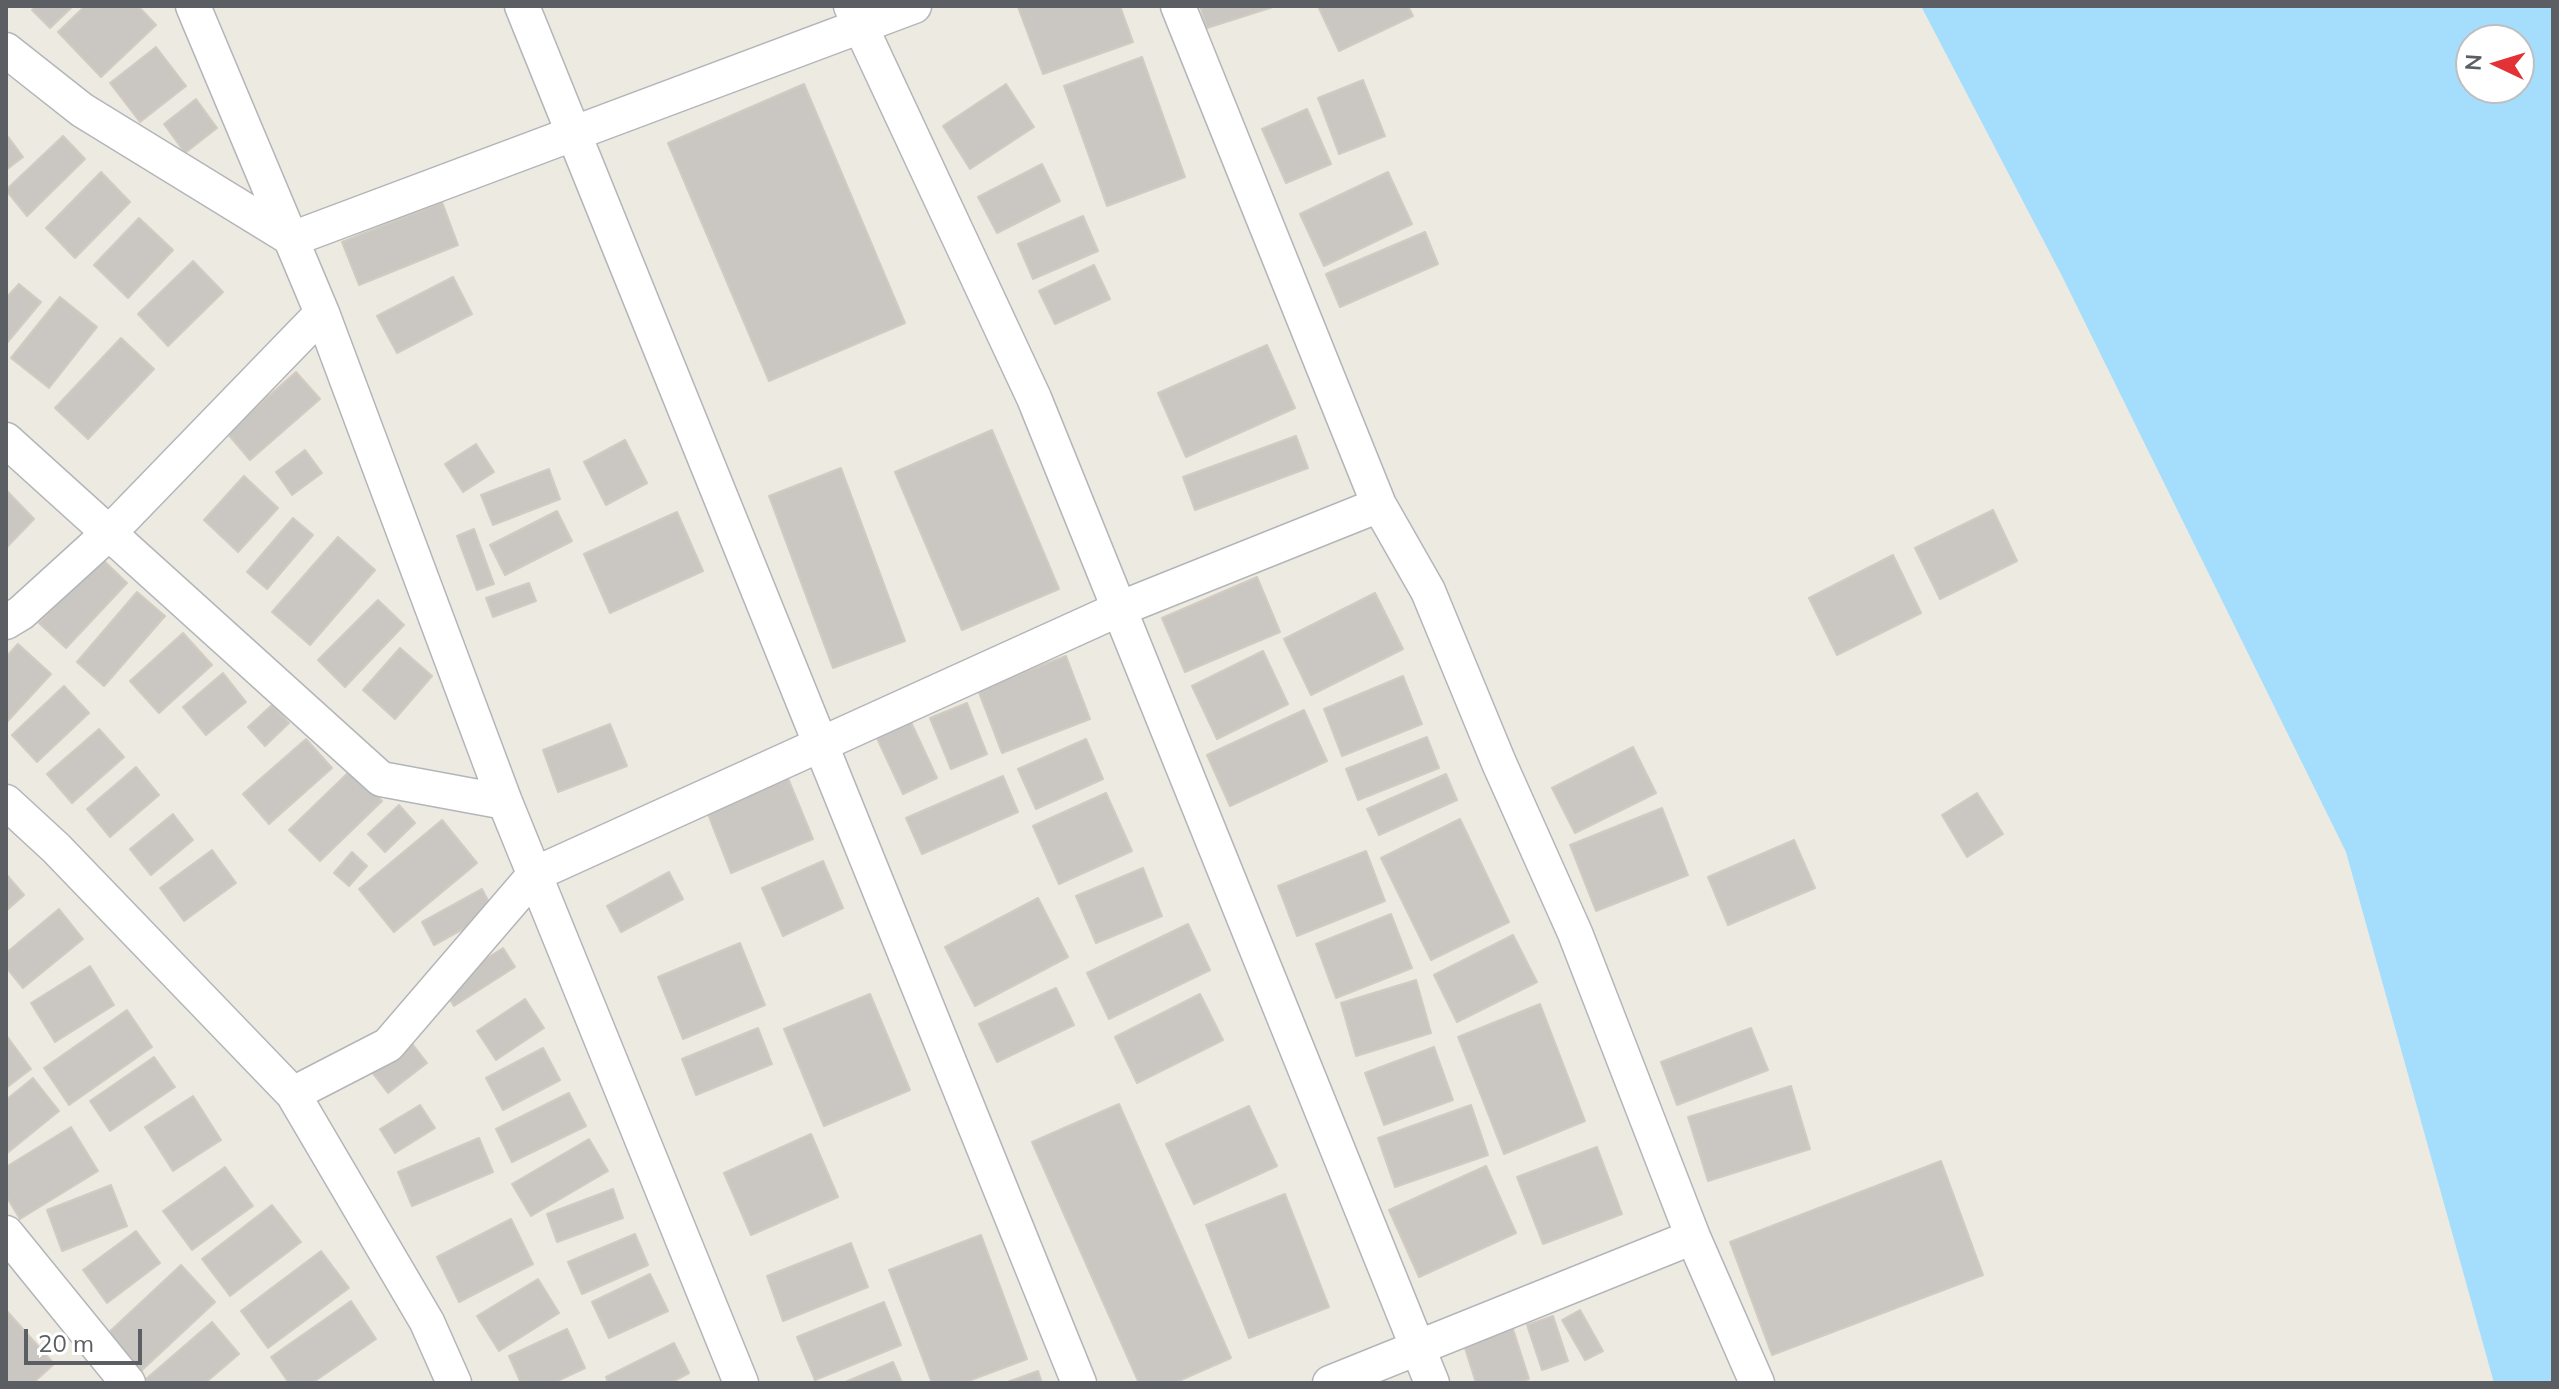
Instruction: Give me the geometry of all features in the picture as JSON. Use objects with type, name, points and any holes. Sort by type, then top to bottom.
[{"type":"street","points":[[193,6],[322,313],[505,802],[741,1383]]},
{"type":"street","points":[[522,6],[1079,1383]]},
{"type":"street","points":[[292,239],[574,133],[856,16],[914,6]]},
{"type":"street","points":[[1178,6],[1379,505],[1428,591],[1499,763],[1575,933],[1693,1237],[1757,1383]]},
{"type":"street","points":[[856,16],[1034,398],[1432,1383]]},
{"type":"street","points":[[6,50],[82,110],[292,239]]},
{"type":"street","points":[[6,622],[21,613],[109,533],[322,313]]},
{"type":"street","points":[[6,440],[381,779],[505,802]]},
{"type":"street","points":[[293,1094],[388,1045],[535,874],[1119,609],[1379,505]]},
{"type":"street","points":[[6,802],[56,848],[293,1094],[427,1322],[454,1383]]},
{"type":"street","points":[[6,1233],[128,1383]]},
{"type":"street","points":[[1330,1383],[1693,1237]]},
{"type":"water","points":[[1921,6],[2553,6],[2553,1383],[2494,1383],[2346,852],[2062,276]]},
{"type":"building","points":[[36,6],[73,6],[50,28],[32,10]]},
{"type":"building","points":[[85,6],[138,6],[156,25],[101,77],[58,32]]},
{"type":"building","points":[[1120,6],[1133,42],[1043,74],[1018,7]]},
{"type":"building","points":[[1200,6],[1276,6],[1207,28]]},
{"type":"building","points":[[1318,6],[1408,6],[1413,16],[1339,51]]},
{"type":"building","points":[[156,47],[186,86],[140,122],[110,83]]},
{"type":"building","points":[[1142,57],[1185,177],[1107,206],[1064,86]]},
{"type":"building","points":[[1363,80],[1385,136],[1339,154],[1318,98]]},
{"type":"building","points":[[804,84],[905,323],[769,381],[668,143]]},
{"type":"building","points":[[1006,84],[1034,127],[970,169],[943,126]]},
{"type":"building","points":[[196,99],[217,128],[185,153],[164,124]]},
{"type":"building","points":[[1307,109],[1331,164],[1286,183],[1262,129]]},
{"type":"building","points":[[6,134],[23,157],[6,170]]},
{"type":"building","points":[[63,136],[85,159],[27,216],[6,190]]},
{"type":"building","points":[[1042,164],[1060,201],[997,233],[978,197]]},
{"type":"building","points":[[101,172],[130,202],[75,258],[46,228]]},
{"type":"building","points":[[1388,172],[1412,224],[1324,266],[1300,214]]},
{"type":"building","points":[[442,202],[458,245],[359,285],[342,242]]},
{"type":"building","points":[[1083,216],[1098,251],[1033,279],[1018,244]]},
{"type":"building","points":[[139,218],[173,250],[128,298],[94,265]]},
{"type":"building","points":[[1425,232],[1438,264],[1340,307],[1326,274]]},
{"type":"building","points":[[193,261],[223,292],[168,346],[138,314]]},
{"type":"building","points":[[1094,265],[1110,299],[1055,324],[1039,291]]},
{"type":"building","points":[[453,277],[472,314],[397,353],[377,316]]},
{"type":"building","points":[[19,284],[41,302],[6,344],[6,298]]},
{"type":"building","points":[[60,297],[97,327],[49,388],[11,358]]},
{"type":"building","points":[[121,338],[154,369],[88,439],[55,408]]},
{"type":"building","points":[[1267,345],[1295,408],[1186,457],[1158,393]]},
{"type":"building","points":[[296,372],[320,399],[250,460],[227,433]]},
{"type":"building","points":[[992,430],[1059,589],[962,630],[895,472]]},
{"type":"building","points":[[1296,436],[1308,468],[1195,510],[1183,477]]},
{"type":"building","points":[[625,440],[647,483],[606,505],[584,462]]},
{"type":"building","points":[[476,444],[494,472],[463,492],[445,464]]},
{"type":"building","points":[[305,450],[322,473],[292,495],[276,472]]},
{"type":"building","points":[[841,468],[905,641],[833,668],[769,496]]},
{"type":"building","points":[[549,469],[560,499],[493,525],[481,495]]},
{"type":"building","points":[[244,476],[278,508],[238,552],[204,520]]},
{"type":"building","points":[[6,490],[34,519],[6,548]]},
{"type":"building","points":[[1993,510],[2017,561],[1940,599],[1915,548]]},
{"type":"building","points":[[557,511],[572,541],[505,575],[490,545]]},
{"type":"building","points":[[677,512],[703,571],[610,613],[584,554]]},
{"type":"building","points":[[293,518],[313,535],[267,589],[247,572]]},
{"type":"building","points":[[474,529],[494,584],[477,590],[457,536]]},
{"type":"building","points":[[338,537],[375,570],[310,645],[272,612]]},
{"type":"building","points":[[1893,555],[1921,613],[1837,655],[1809,598]]},
{"type":"building","points":[[101,558],[127,583],[66,648],[39,623]]},
{"type":"building","points":[[1257,577],[1280,632],[1185,672],[1162,618]]},
{"type":"building","points":[[529,583],[536,601],[493,617],[486,598]]},
{"type":"building","points":[[137,592],[165,616],[104,686],[77,662]]},
{"type":"building","points":[[1375,593],[1403,649],[1311,695],[1284,639]]},
{"type":"building","points":[[378,600],[404,625],[345,687],[318,660]]},
{"type":"building","points":[[183,633],[212,665],[159,713],[130,681]]},
{"type":"building","points":[[18,644],[51,674],[6,723],[6,657]]},
{"type":"building","points":[[400,648],[432,676],[395,719],[363,690]]},
{"type":"building","points":[[1263,651],[1288,704],[1217,739],[1192,686]]},
{"type":"building","points":[[1066,656],[1090,719],[1002,753],[978,690]]},
{"type":"building","points":[[223,673],[246,702],[206,735],[183,707]]},
{"type":"building","points":[[1403,676],[1422,724],[1342,756],[1324,709]]},
{"type":"building","points":[[64,686],[89,713],[37,762],[12,735]]},
{"type":"building","points":[[967,703],[987,754],[951,769],[930,718]]},
{"type":"building","points":[[272,705],[289,723],[265,746],[248,727]]},
{"type":"building","points":[[1304,710],[1327,761],[1230,806],[1207,755]]},
{"type":"building","points":[[910,720],[937,778],[903,794],[876,736]]},
{"type":"building","points":[[610,724],[627,766],[558,792],[543,750]]},
{"type":"building","points":[[99,729],[124,757],[72,803],[47,774]]},
{"type":"building","points":[[1427,737],[1439,768],[1358,800],[1346,769]]},
{"type":"building","points":[[306,739],[332,768],[269,824],[243,794]]},
{"type":"building","points":[[1086,739],[1103,779],[1036,809],[1018,769]]},
{"type":"building","points":[[1633,747],[1656,793],[1575,833],[1552,788]]},
{"type":"building","points":[[136,767],[159,795],[110,837],[87,809]]},
{"type":"building","points":[[352,769],[382,801],[320,861],[289,830]]},
{"type":"building","points":[[1446,774],[1457,800],[1379,835],[1367,809]]},
{"type":"building","points":[[787,776],[813,839],[731,873],[706,809]]},
{"type":"building","points":[[1003,776],[1018,812],[922,854],[906,818]]},
{"type":"building","points":[[1106,793],[1132,851],[1059,884],[1033,826]]},
{"type":"building","points":[[1977,793],[2003,834],[1967,857],[1942,815]]},
{"type":"building","points":[[399,805],[415,823],[385,852],[368,834]]},
{"type":"building","points":[[1662,808],[1688,875],[1596,911],[1570,845]]},
{"type":"building","points":[[173,814],[193,840],[151,875],[130,849]]},
{"type":"building","points":[[1460,819],[1509,922],[1431,960],[1381,858]]},
{"type":"building","points":[[442,820],[477,863],[394,932],[359,889]]},
{"type":"building","points":[[1794,840],[1815,888],[1728,925],[1708,877]]},
{"type":"building","points":[[212,850],[236,883],[184,921],[160,888]]},
{"type":"building","points":[[1366,851],[1385,901],[1297,936],[1278,886]]},
{"type":"building","points":[[352,852],[367,866],[349,886],[334,873]]},
{"type":"building","points":[[823,861],[843,908],[783,936],[762,888]]},
{"type":"building","points":[[1143,868],[1162,916],[1096,943],[1076,896]]},
{"type":"building","points":[[669,872],[683,899],[621,932],[607,906]]},
{"type":"building","points":[[6,874],[24,895],[6,911]]},
{"type":"building","points":[[482,889],[494,912],[434,945],[422,922]]},
{"type":"building","points":[[1038,898],[1068,957],[975,1006],[945,947]]},
{"type":"building","points":[[59,909],[83,939],[23,988],[6,967],[6,953]]},
{"type":"building","points":[[1391,914],[1412,968],[1336,998],[1316,944]]},
{"type":"building","points":[[1188,924],[1210,970],[1109,1019],[1087,973]]},
{"type":"building","points":[[1513,935],[1537,982],[1457,1022],[1434,975]]},
{"type":"building","points":[[740,943],[765,1005],[683,1039],[658,977]]},
{"type":"building","points":[[503,948],[515,967],[454,1006],[442,987]]},
{"type":"building","points":[[90,966],[114,1005],[55,1042],[31,1003]]},
{"type":"building","points":[[1416,980],[1431,1033],[1356,1056],[1341,1003]]},
{"type":"building","points":[[1056,988],[1074,1025],[997,1062],[979,1024]]},
{"type":"building","points":[[870,994],[910,1090],[824,1126],[784,1029]]},
{"type":"building","points":[[1200,994],[1223,1040],[1137,1083],[1115,1037]]},
{"type":"building","points":[[525,999],[544,1028],[496,1060],[477,1031]]},
{"type":"building","points":[[1540,1004],[1585,1121],[1504,1154],[1458,1037]]},
{"type":"building","points":[[127,1010],[152,1047],[69,1105],[44,1068]]},
{"type":"building","points":[[758,1028],[772,1064],[696,1095],[682,1059]]},
{"type":"building","points":[[1751,1028],[1768,1070],[1677,1105],[1661,1062]]},
{"type":"building","points":[[6,1035],[31,1069],[6,1088]]},
{"type":"building","points":[[410,1041],[427,1063],[388,1093],[371,1071]]},
{"type":"building","points":[[1434,1047],[1453,1100],[1384,1125],[1365,1073]]},
{"type":"building","points":[[543,1048],[560,1080],[503,1110],[486,1078]]},
{"type":"building","points":[[154,1057],[175,1087],[110,1131],[90,1101]]},
{"type":"building","points":[[33,1078],[59,1111],[6,1154],[6,1100]]},
{"type":"building","points":[[1791,1086],[1810,1149],[1708,1181],[1688,1117]]},
{"type":"building","points":[[569,1093],[586,1126],[512,1162],[496,1129]]},
{"type":"building","points":[[193,1096],[221,1140],[173,1171],[145,1127]]},
{"type":"building","points":[[1119,1104],[1231,1358],[1174,1383],[1139,1383],[1032,1142]]},
{"type":"building","points":[[420,1105],[435,1128],[395,1153],[380,1129]]},
{"type":"building","points":[[1471,1105],[1488,1155],[1395,1187],[1378,1138]]},
{"type":"building","points":[[1249,1106],[1277,1166],[1194,1204],[1166,1144]]},
{"type":"building","points":[[71,1127],[98,1171],[20,1219],[6,1196],[6,1167]]},
{"type":"building","points":[[811,1134],[838,1197],[751,1235],[724,1173]]},
{"type":"building","points":[[479,1138],[493,1172],[412,1206],[398,1172]]},
{"type":"building","points":[[589,1139],[608,1171],[531,1216],[512,1184]]},
{"type":"building","points":[[1597,1147],[1622,1214],[1543,1244],[1517,1177]]},
{"type":"building","points":[[1941,1161],[1983,1275],[1772,1355],[1730,1242]]},
{"type":"building","points":[[1486,1166],[1516,1233],[1419,1277],[1389,1210]]},
{"type":"building","points":[[225,1167],[253,1206],[192,1250],[163,1211]]},
{"type":"building","points":[[111,1185],[127,1226],[62,1251],[47,1210]]},
{"type":"building","points":[[613,1189],[623,1218],[557,1242],[547,1214]]},
{"type":"building","points":[[1285,1194],[1329,1307],[1249,1338],[1206,1225]]},
{"type":"building","points":[[272,1205],[301,1242],[230,1296],[202,1259]]},
{"type":"building","points":[[511,1219],[533,1264],[459,1302],[437,1257]]},
{"type":"building","points":[[136,1231],[160,1263],[107,1303],[83,1270]]},
{"type":"building","points":[[635,1234],[648,1265],[582,1294],[568,1262]]},
{"type":"building","points":[[981,1235],[1027,1359],[963,1383],[932,1383],[889,1270]]},
{"type":"building","points":[[851,1243],[868,1287],[783,1321],[767,1276]]},
{"type":"building","points":[[321,1251],[349,1288],[268,1348],[241,1311]]},
{"type":"building","points":[[181,1265],[215,1302],[140,1372],[106,1335]]},
{"type":"building","points":[[650,1274],[668,1311],[609,1338],[592,1302]]},
{"type":"building","points":[[538,1279],[559,1313],[499,1351],[477,1316]]},
{"type":"building","points":[[351,1301],[376,1339],[312,1383],[289,1383],[271,1357]]},
{"type":"building","points":[[884,1302],[901,1345],[815,1380],[797,1337]]},
{"type":"building","points":[[6,1310],[54,1364],[33,1383],[6,1383]]},
{"type":"building","points":[[1580,1310],[1603,1351],[1585,1360],[1562,1320]]},
{"type":"building","points":[[1553,1316],[1568,1361],[1542,1370],[1527,1325]]},
{"type":"building","points":[[212,1322],[239,1354],[205,1383],[149,1383],[146,1379]]},
{"type":"building","points":[[567,1329],[585,1368],[553,1383],[521,1383],[509,1356]]},
{"type":"building","points":[[1513,1329],[1529,1379],[1515,1383],[1476,1383],[1464,1345]]},
{"type":"building","points":[[674,1343],[689,1373],[670,1383],[608,1383],[606,1377]]},
{"type":"building","points":[[893,1362],[902,1383],[843,1383]]},
{"type":"building","points":[[1038,1371],[1042,1383],[1005,1383]]}]
